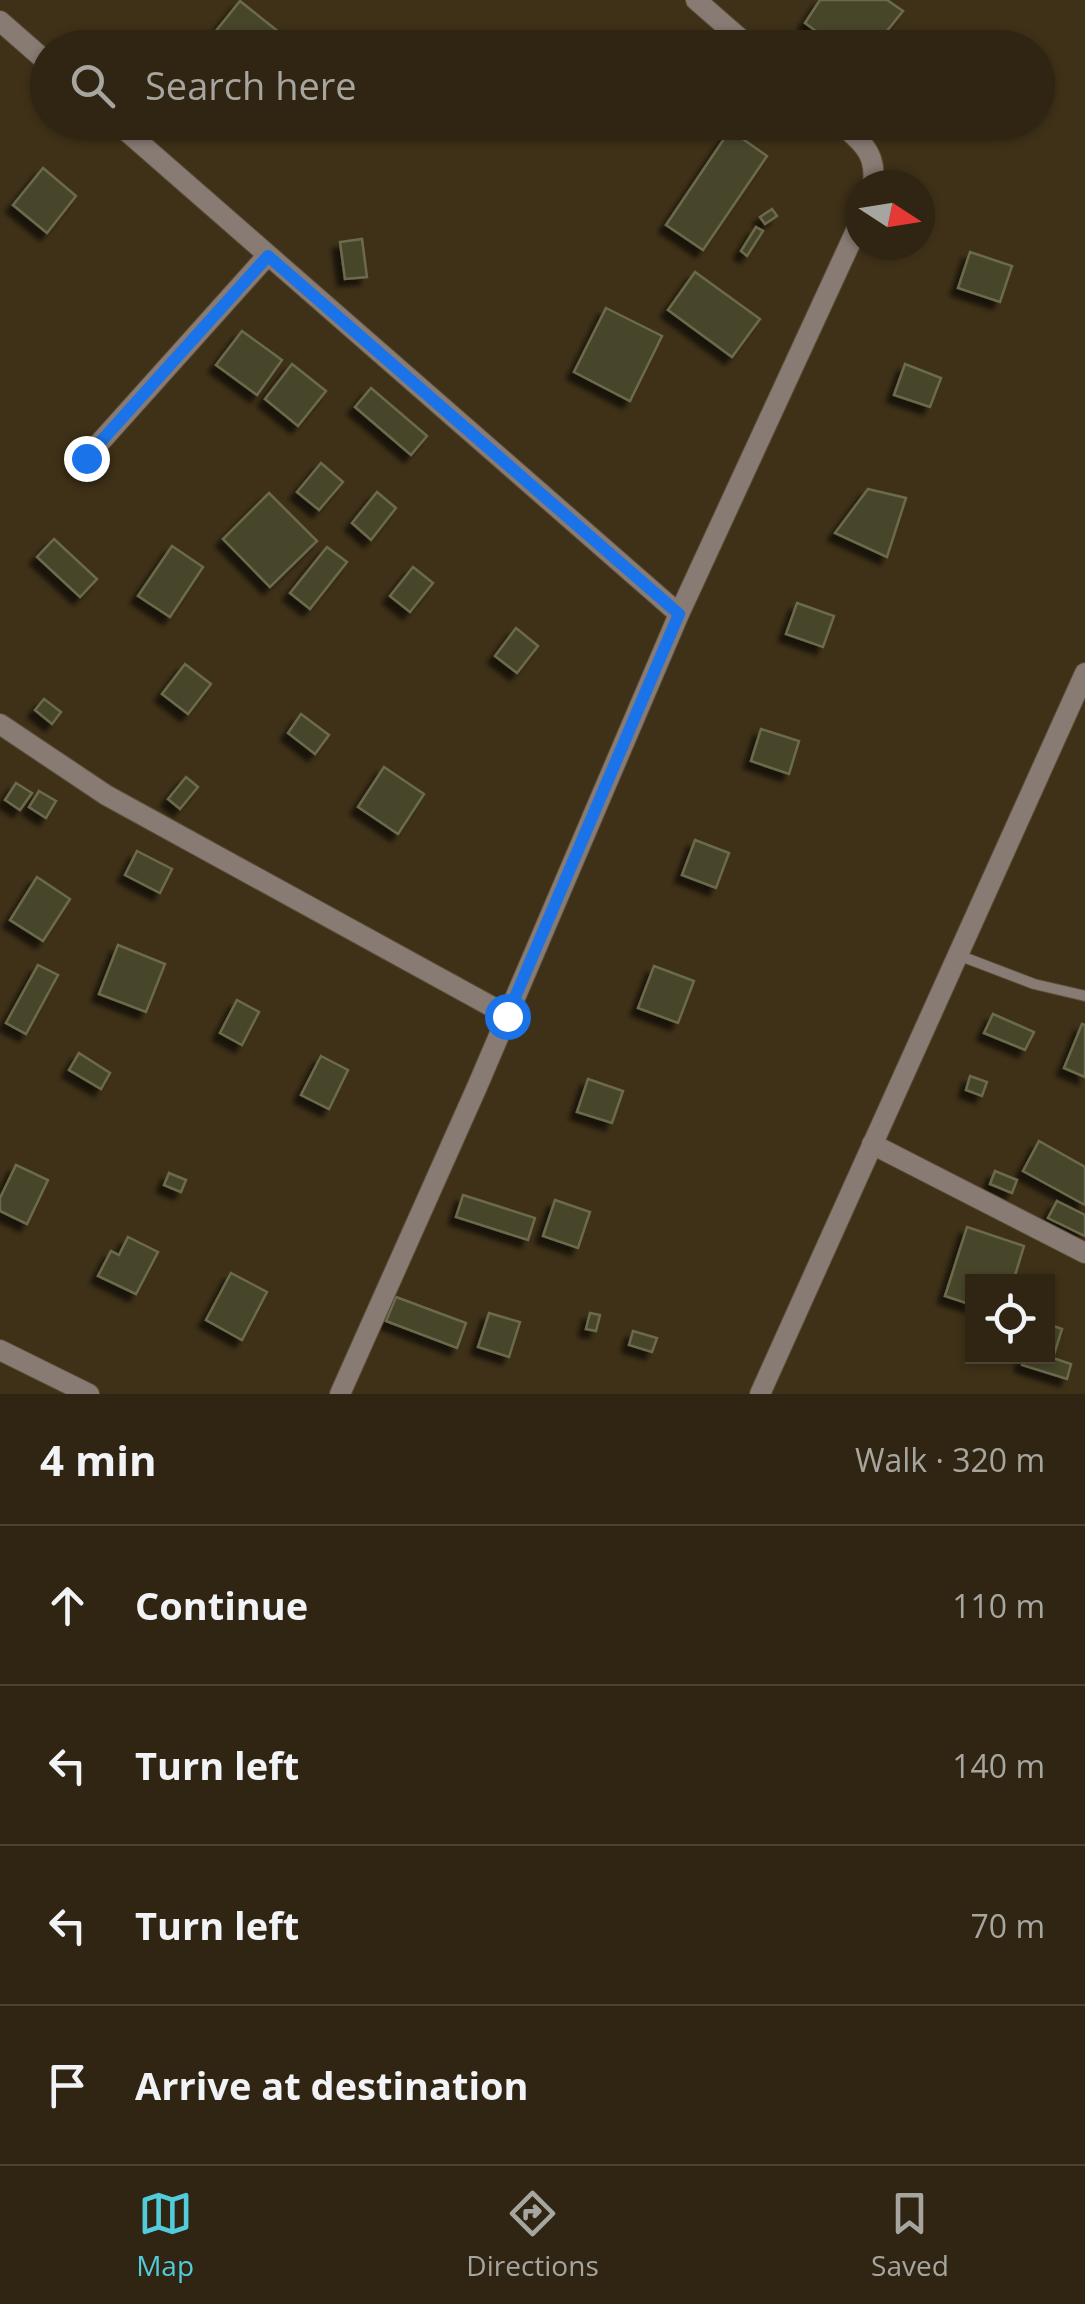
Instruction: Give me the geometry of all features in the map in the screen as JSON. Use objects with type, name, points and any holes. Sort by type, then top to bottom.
[{"type":"street","points":[[696,0],[731,30]]},
{"type":"street","points":[[0,21],[30,47]]},
{"type":"street","points":[[136,140],[679,614]]},
{"type":"street","points":[[859,140],[866,146],[875,170]]},
{"type":"street","points":[[340,1394],[679,614],[845,254]]},
{"type":"street","points":[[86,458],[268,256]]},
{"type":"street","points":[[760,1394],[1085,673]]},
{"type":"street","points":[[0,724],[106,795],[507,1016]]},
{"type":"street","points":[[872,1144],[1085,1253]]},
{"type":"street","points":[[0,1350],[89,1394]]},
{"type":"lane","points":[[958,955],[1034,984],[1085,996]]},
{"type":"building","points":[[820,0],[887,0],[903,11],[888,30],[815,30],[805,23]]},
{"type":"building","points":[[240,1],[276,30],[217,30]]},
{"type":"building","points":[[723,140],[744,140],[767,156],[703,250],[666,225]]},
{"type":"building","points":[[43,168],[76,196],[47,233],[13,205]]},
{"type":"building","points":[[772,209],[777,216],[765,224],[760,217]]},
{"type":"building","points":[[756,227],[763,231],[747,256],[741,251]]},
{"type":"building","points":[[362,239],[367,277],[345,279],[340,242]]},
{"type":"building","points":[[970,252],[1012,266],[1000,302],[958,288]]},
{"type":"building","points":[[695,272],[760,319],[732,357],[668,310]]},
{"type":"building","points":[[606,308],[662,336],[630,401],[574,372]]},
{"type":"building","points":[[242,331],[282,360],[257,395],[216,365]]},
{"type":"building","points":[[292,364],[326,391],[298,426],[265,399]]},
{"type":"building","points":[[905,364],[941,378],[930,407],[894,395]]},
{"type":"building","points":[[371,388],[427,436],[411,455],[355,407]]},
{"type":"building","points":[[321,463],[343,482],[319,510],[297,492]]},
{"type":"building","points":[[868,489],[906,498],[887,557],[835,533]]},
{"type":"building","points":[[377,492],[396,508],[371,540],[352,523]]},
{"type":"building","points":[[269,493],[317,541],[270,587],[223,539]]},
{"type":"building","points":[[54,539],[97,579],[80,597],[37,557]]},
{"type":"building","points":[[172,546],[203,567],[170,617],[138,596]]},
{"type":"building","points":[[327,547],[347,562],[310,609],[290,593]]},
{"type":"building","points":[[413,567],[433,583],[410,612],[390,596]]},
{"type":"building","points":[[797,603],[834,616],[823,647],[786,634]]},
{"type":"building","points":[[516,628],[538,646],[517,673],[495,656]]},
{"type":"building","points":[[185,664],[211,684],[188,714],[162,694]]},
{"type":"building","points":[[44,699],[61,712],[52,724],[35,710]]},
{"type":"building","points":[[301,714],[329,735],[315,754],[288,733]]},
{"type":"building","points":[[761,729],[799,741],[789,774],[751,761]]},
{"type":"building","points":[[384,767],[424,794],[398,834],[358,807]]},
{"type":"building","points":[[186,777],[198,787],[180,809],[168,799]]},
{"type":"building","points":[[16,783],[32,793],[20,810],[5,800]]},
{"type":"building","points":[[39,791],[56,801],[46,818],[29,807]]},
{"type":"building","points":[[695,840],[729,853],[716,888],[682,875]]},
{"type":"building","points":[[137,851],[172,869],[160,893],[125,875]]},
{"type":"building","points":[[37,877],[70,899],[43,941],[10,920]]},
{"type":"building","points":[[118,945],[165,964],[146,1012],[99,994]]},
{"type":"building","points":[[38,965],[58,975],[26,1034],[6,1023]]},
{"type":"building","points":[[654,966],[694,981],[678,1023],[638,1008]]},
{"type":"building","points":[[237,1000],[259,1012],[242,1045],[220,1033]]},
{"type":"building","points":[[993,1014],[1034,1032],[1025,1050],[984,1033]]},
{"type":"building","points":[[1082,1024],[1085,1025],[1085,1077],[1064,1068]]},
{"type":"building","points":[[79,1053],[110,1073],[101,1089],[69,1070]]},
{"type":"building","points":[[321,1056],[348,1070],[329,1109],[301,1095]]},
{"type":"building","points":[[970,1076],[987,1082],[982,1096],[966,1090]]},
{"type":"building","points":[[588,1079],[623,1091],[612,1123],[577,1112]]},
{"type":"building","points":[[1039,1141],[1085,1167],[1085,1205],[1023,1171]]},
{"type":"building","points":[[16,1165],[48,1180],[27,1224],[0,1211],[0,1198]]},
{"type":"building","points":[[995,1171],[1017,1180],[1012,1193],[990,1184]]},
{"type":"building","points":[[169,1173],[186,1180],[181,1192],[164,1185]]},
{"type":"building","points":[[463,1195],[535,1218],[528,1240],[456,1217]]},
{"type":"building","points":[[555,1200],[590,1212],[578,1248],[543,1236]]},
{"type":"building","points":[[1057,1201],[1085,1215],[1085,1236],[1048,1218]]},
{"type":"building","points":[[967,1227],[1024,1246],[1015,1274],[965,1274],[965,1303],[945,1296]]},
{"type":"building","points":[[128,1237],[158,1252],[136,1294],[98,1276],[111,1251],[119,1255]]},
{"type":"building","points":[[231,1273],[267,1292],[242,1340],[206,1320]]},
{"type":"building","points":[[396,1297],[466,1323],[457,1348],[386,1321]]},
{"type":"building","points":[[489,1313],[520,1322],[509,1357],[478,1347]]},
{"type":"building","points":[[590,1313],[600,1315],[596,1331],[586,1329]]},
{"type":"building","points":[[1055,1326],[1062,1329],[1055,1352]]},
{"type":"building","points":[[633,1331],[657,1338],[652,1352],[629,1345]]},
{"type":"building","points":[[1055,1359],[1071,1364],[1067,1379],[1022,1365],[1055,1364]]},
{"type":"route","points":[[86,458],[268,256],[679,614],[507,1016]]}]
